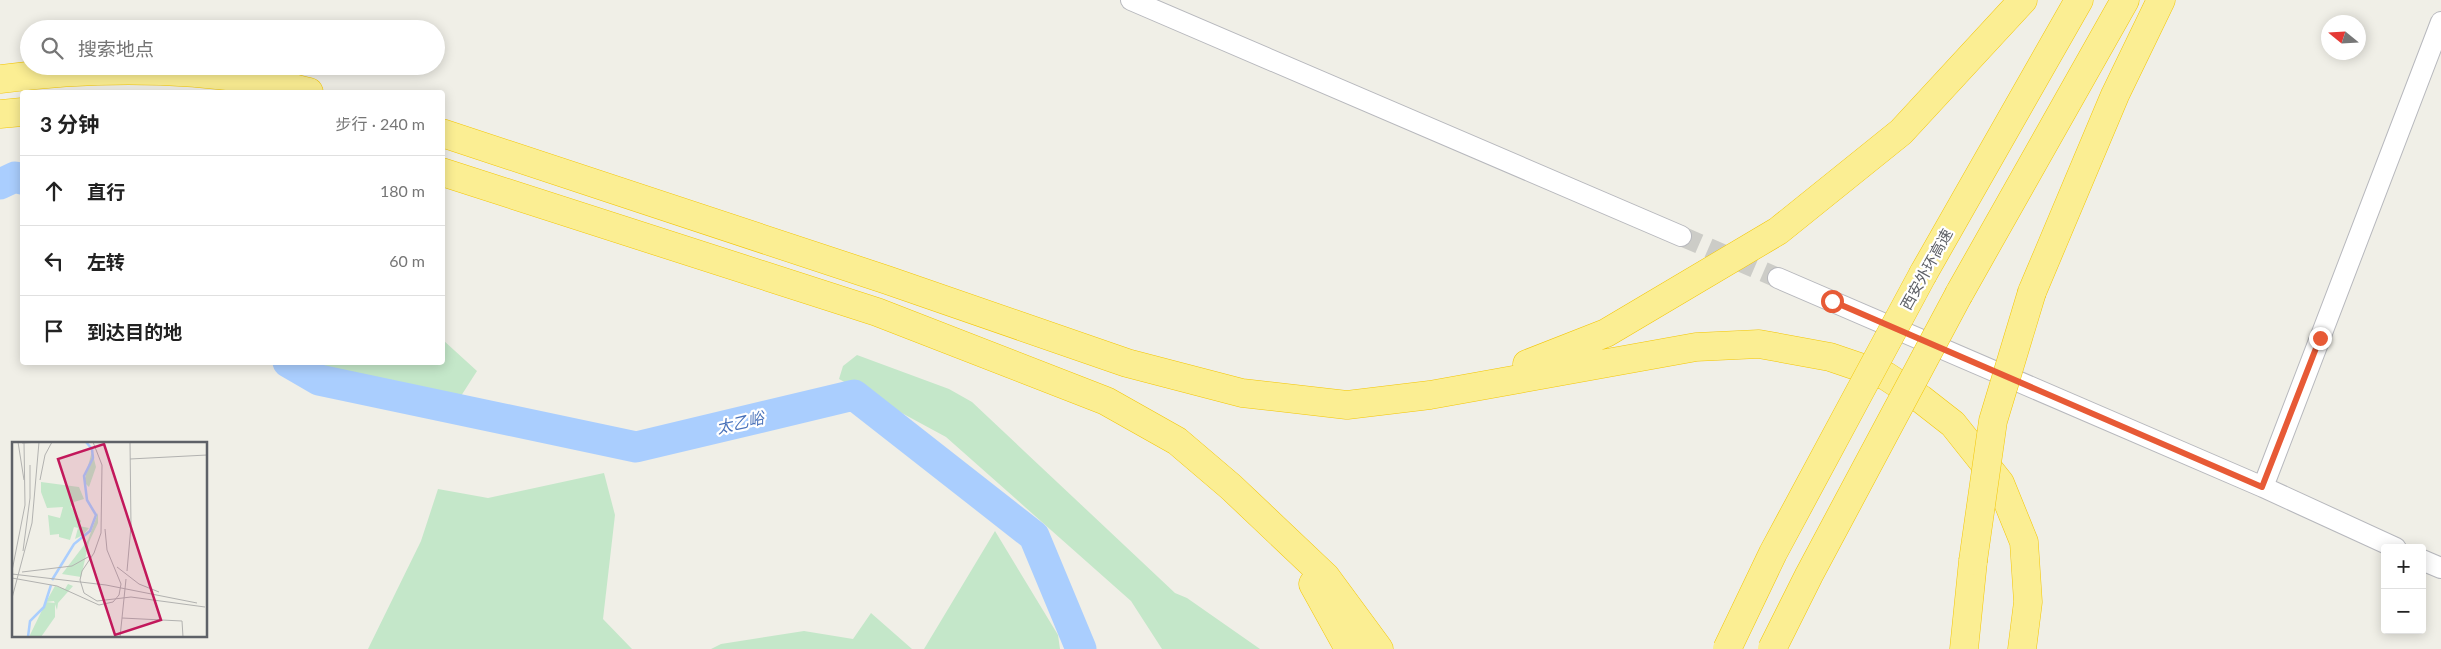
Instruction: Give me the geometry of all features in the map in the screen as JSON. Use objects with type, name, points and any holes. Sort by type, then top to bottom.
[{"type":"highway","points":[[1430,395],[1543,359],[1606,333],[1778,231],[1901,132],[2023,0]]},
{"type":"highway","name":"西安外环高速","points":[[1727,649],[1774,553],[1923,274],[2079,0]]},
{"type":"highway","points":[[1772,649],[1809,575],[1959,294],[2124,0]]},
{"type":"highway","points":[[1964,649],[1973,562],[1993,420],[2032,292],[2115,95],[2161,0]]},
{"type":"highway","points":[[0,79],[28,75]]},
{"type":"highway","points":[[206,75],[258,80],[300,90]]},
{"type":"highway","points":[[0,114],[20,112]]},
{"type":"highway","points":[[445,134],[887,280],[1127,363],[1242,393],[1347,405],[1430,395],[1696,347],[1759,344],[1830,357],[1886,376],[1922,399],[1953,424],[2000,483],[2024,542],[2028,602],[2022,649]]},
{"type":"highway","points":[[445,173],[877,312],[1106,401],[1178,441],[1231,487],[1326,577],[1379,649]]},
{"type":"highway","points":[[1231,487],[1317,589],[1349,649]]},
{"type":"street","points":[[1130,0],[1681,236]]},
{"type":"street","points":[[2262,487],[2441,22]]},
{"type":"street","points":[[1778,278],[2262,487],[2387,544]]},
{"type":"street","points":[[2426,562],[2441,568]]},
{"type":"green space","points":[[445,342],[477,371],[445,421],[400,412],[321,365],[445,365]]},
{"type":"green space","points":[[857,355],[949,389],[972,402],[1175,593],[1187,598],[1260,649],[1162,649],[1131,601],[946,437],[839,379],[843,366]]},
{"type":"green space","points":[[604,473],[615,515],[603,619],[632,649],[368,649],[421,541],[438,489],[488,498]]},
{"type":"green space","points":[[995,531],[1058,635],[1060,649],[924,649]]},
{"type":"green space","points":[[871,613],[912,649],[711,649],[721,644],[804,631],[853,639]]},
{"type":"waterway","name":"太乙峪","points":[[0,184],[15,177],[20,178]]},
{"type":"waterway","name":"太乙峪","points":[[293,365],[319,380],[636,447],[854,395],[1034,536],[1081,649]]},
{"type":"tunnel","points":[[1681,236],[1778,278]]},
{"type":"route","points":[[1832,301],[2262,487],[2320,338]]}]
